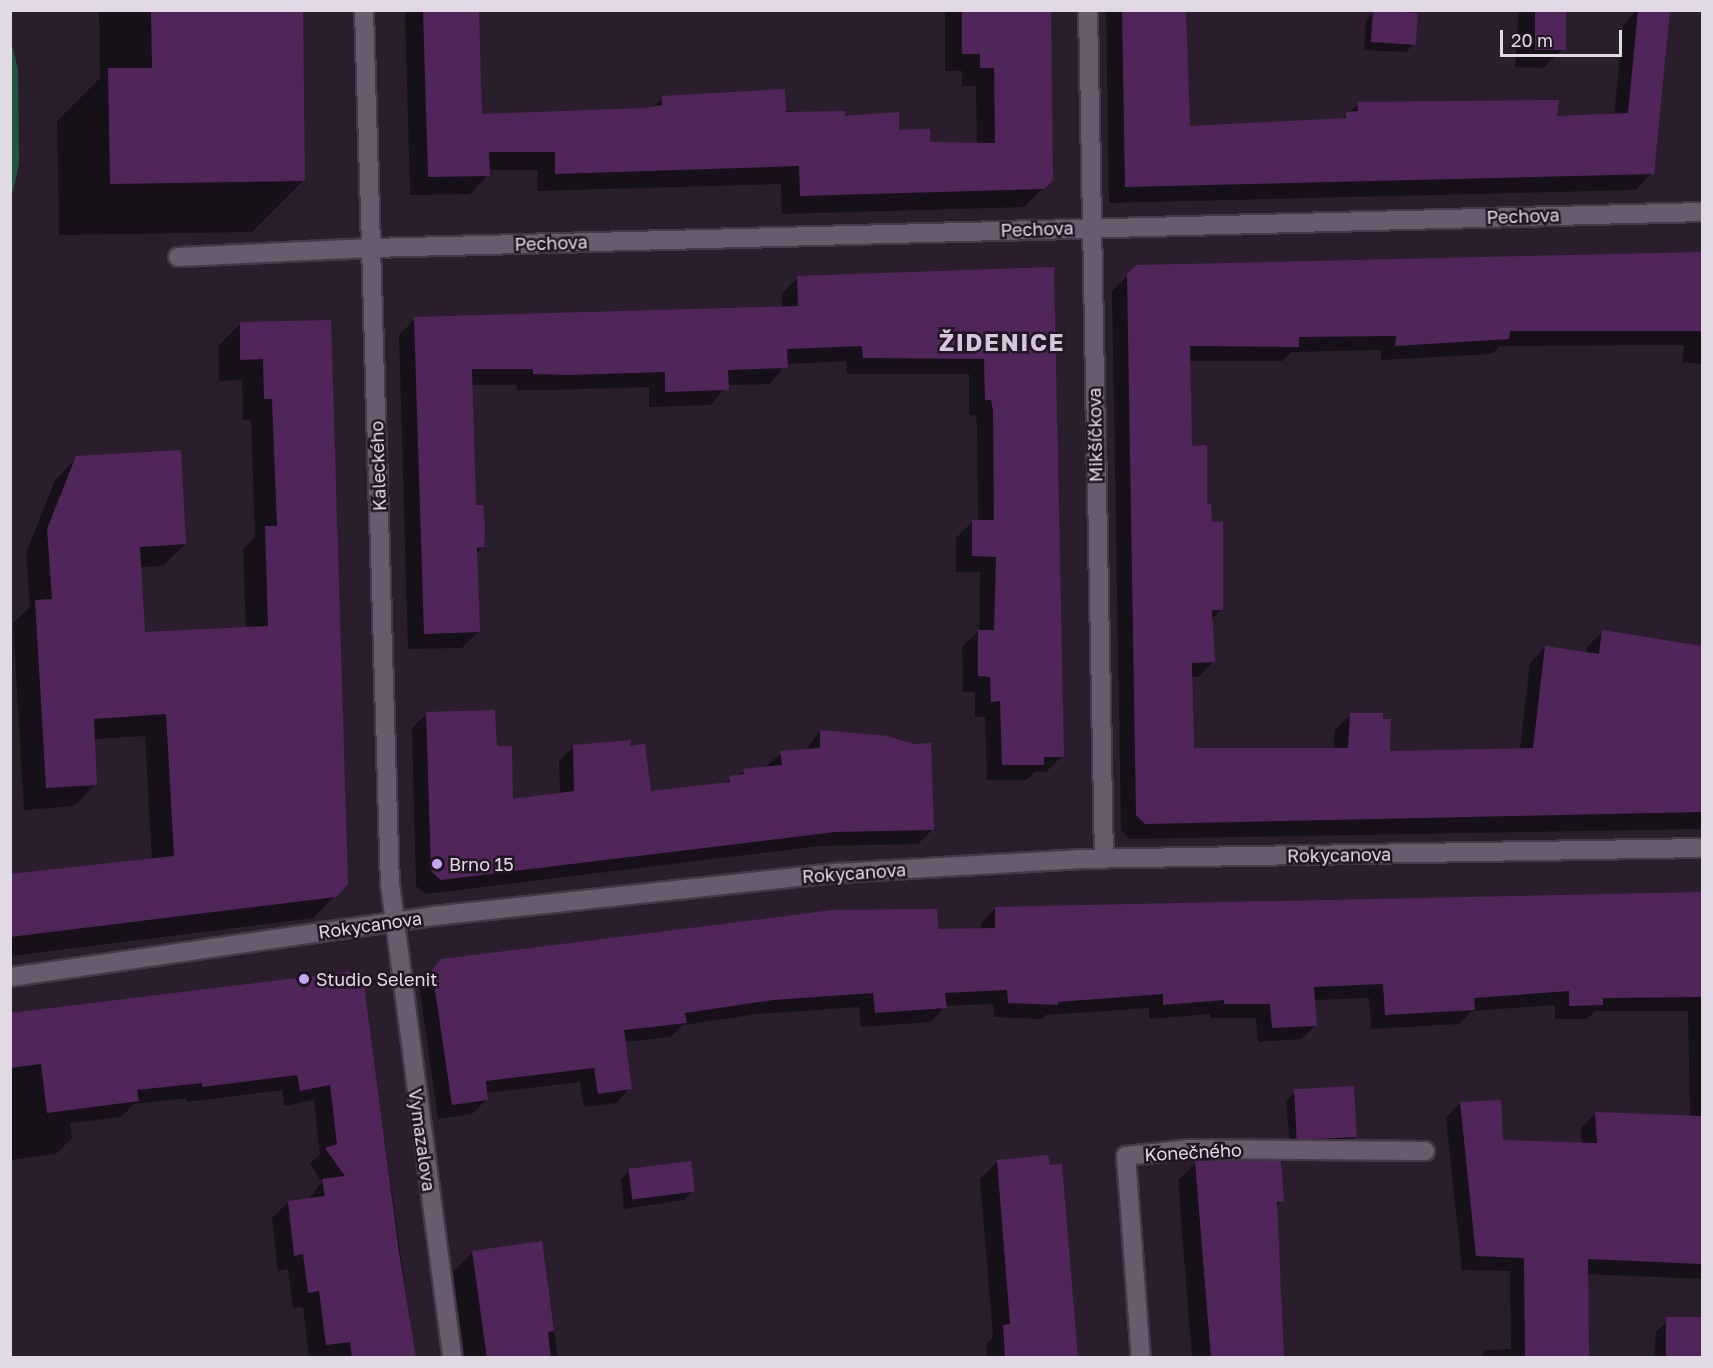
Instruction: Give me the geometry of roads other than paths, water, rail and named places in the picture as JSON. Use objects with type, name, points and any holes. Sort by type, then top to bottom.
[{"type":"street","name":"Kaleckého","points":[[364,10],[394,921]]},
{"type":"street","name":"Mikšíčkova","points":[[1088,10],[1090,228],[1104,859]]},
{"type":"street","name":"Pechova","points":[[178,257],[372,248],[1702,212]]},
{"type":"street","name":"Rokycanova","points":[[10,977],[394,921],[838,873],[1104,859],[1702,848]]},
{"type":"street","name":"Vymazalova","points":[[394,921],[452,1358]]},
{"type":"street","name":"Konečného","points":[[1141,1358],[1126,1156],[1188,1149],[1425,1151]]},
{"type":"place","name":"Brno 15","points":[[437,864]]},
{"type":"place","name":"Studio Selenit","points":[[304,979]]},
{"type":"district","name":"ŽIDENICE","points":[[1002,342]]}]
